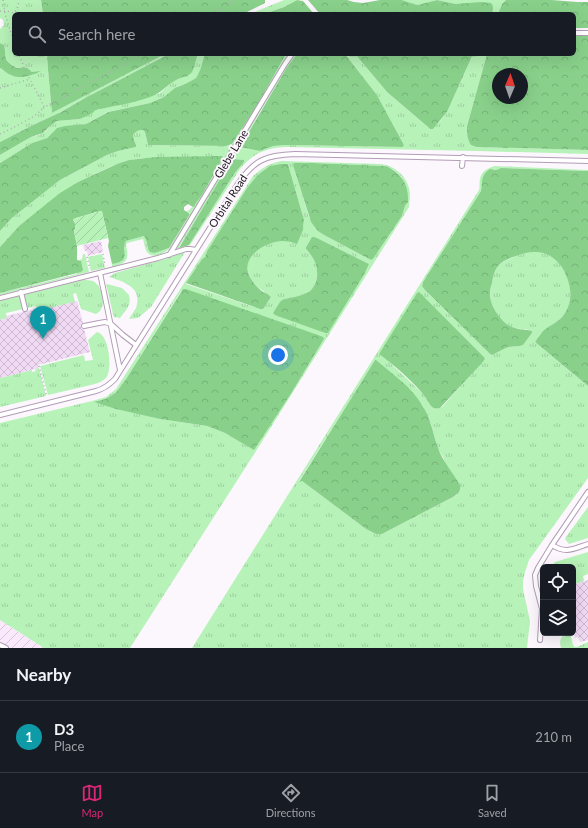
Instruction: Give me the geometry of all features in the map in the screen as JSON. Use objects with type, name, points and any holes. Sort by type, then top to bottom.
[{"type":"lane","points":[[576,33],[588,33]]},
{"type":"lane","name":"Glebe Lane","points":[[169,255],[291,56]]},
{"type":"lane","name":"Orbital Road","points":[[0,415],[104,389],[111,384],[244,176],[250,168],[262,159],[277,155],[295,154],[588,161]]},
{"type":"lane","points":[[462,166],[463,157]]},
{"type":"lane","points":[[0,298],[190,249],[196,250]]},
{"type":"lane","points":[[100,273],[120,371]]},
{"type":"lane","points":[[21,292],[26,309]]},
{"type":"lane","points":[[84,326],[104,322],[111,324],[136,345]]},
{"type":"lane","points":[[540,640],[542,609],[536,586],[535,575],[552,545],[588,492]]},
{"type":"lane","points":[[552,545],[563,551],[588,544]]},
{"type":"lane","points":[[0,644],[6,648]]},
{"type":"path","points":[[3,0],[4,11],[12,37]]},
{"type":"path","points":[[15,12],[19,0]]},
{"type":"path","points":[[215,12],[236,0]]},
{"type":"path","points":[[0,11],[12,13]]},
{"type":"path","points":[[20,56],[44,108]]},
{"type":"path","points":[[0,134],[138,56]]},
{"type":"path","points":[[0,88],[30,79]]},
{"type":"path","points":[[103,254],[107,271]]},
{"type":"path","points":[[87,258],[91,275]]},
{"type":"path","points":[[39,366],[49,403]]},
{"type":"shaded area","points":[[0,620],[44,648],[0,648]]},
{"type":"green space","points":[[0,0],[41,0],[43,12],[12,12],[12,56],[47,56],[52,113],[161,56],[165,56],[61,112],[0,142],[0,68],[13,76],[34,74],[27,68],[17,68],[7,61],[4,45],[0,43],[0,29],[4,25],[3,20],[0,18]]},
{"type":"green space","points":[[41,0],[265,0],[265,3],[247,12],[43,12]]},
{"type":"green space","points":[[284,0],[297,0],[270,12],[255,12]]},
{"type":"green space","points":[[297,0],[303,1],[312,12],[270,12]]},
{"type":"green space","points":[[308,0],[347,0],[363,3],[380,0],[402,0],[417,5],[437,0],[456,4],[481,2],[491,3],[493,5],[492,12],[318,12]]},
{"type":"green space","points":[[402,0],[437,0],[417,5]]},
{"type":"green space","points":[[437,0],[506,0],[502,4],[499,12],[492,12],[493,7],[456,4]]},
{"type":"green space","points":[[506,0],[588,2],[588,28],[576,28],[576,12],[499,12],[502,4]]},
{"type":"green space","points":[[576,36],[588,36],[588,150],[477,147],[471,145],[467,134],[467,126],[486,56],[576,56]]},
{"type":"green space","points":[[0,43],[4,45],[6,58],[9,63],[17,68],[27,68],[32,72],[41,71],[22,77],[7,73],[0,68]]},
{"type":"green space","points":[[47,56],[161,56],[52,113]]},
{"type":"green space","points":[[165,56],[197,56],[194,68],[189,75],[178,79],[155,95],[129,103],[99,109],[80,119],[57,121],[43,133],[31,137],[0,155],[0,142],[61,112]]},
{"type":"green space","points":[[197,56],[204,56],[196,78],[179,86],[164,97],[150,103],[107,112],[86,124],[55,130],[47,138],[32,143],[0,163],[0,155],[31,137],[46,131],[57,121],[80,119],[99,109],[160,93],[172,82],[193,70]]},
{"type":"green space","points":[[204,56],[285,56],[258,104],[232,144],[226,146],[148,145],[145,132],[143,130],[139,131],[133,135],[136,147],[107,155],[60,180],[12,218],[0,231],[0,163],[32,143],[47,138],[57,128],[86,124],[108,112],[150,103],[164,97],[175,88],[196,78]]},
{"type":"green space","points":[[285,56],[289,56],[205,193],[170,248],[165,252],[156,256],[150,254],[146,251],[143,239],[127,243],[126,260],[122,264],[112,266],[112,264],[122,261],[124,242],[126,241],[144,236],[146,237],[147,247],[155,253],[169,248],[190,214],[186,212],[201,196],[223,157],[155,157],[129,160],[112,166],[78,182],[19,226],[0,247],[0,231],[12,218],[60,180],[107,155],[136,147],[133,135],[138,131],[143,130],[145,132],[148,145],[226,146],[232,144],[258,104]]},
{"type":"green space","points":[[294,56],[295,56],[287,67],[240,147],[260,151],[273,146],[286,145],[403,147],[404,145],[377,95],[347,56],[357,56],[387,92],[430,129],[432,129],[447,112],[472,56],[486,56],[467,126],[477,147],[588,150],[588,154],[286,147],[266,150],[255,155],[240,169],[190,245],[177,250],[286,66]],"holes":[[[234,159],[244,160],[234,174],[189,245],[179,247]]]},
{"type":"green space","points":[[295,56],[347,56],[377,95],[404,145],[403,147],[286,145],[273,146],[260,151],[240,147],[287,67]]},
{"type":"green space","points":[[357,56],[472,56],[447,112],[433,129],[430,129],[387,92]]},
{"type":"green space","points":[[222,156],[223,158],[202,195],[193,207],[188,204],[184,207],[184,210],[190,214],[169,248],[155,253],[150,252],[144,236],[126,241],[124,244],[124,258],[119,262],[112,264],[108,246],[109,241],[102,212],[100,211],[73,220],[75,222],[74,231],[77,246],[77,260],[81,261],[83,270],[81,272],[0,293],[0,247],[19,226],[60,193],[78,182],[129,160],[155,157]]},
{"type":"green space","points":[[234,159],[244,160],[244,162],[234,174],[189,245],[179,248],[225,171]]},
{"type":"green space","points":[[282,161],[387,165],[397,170],[407,183],[410,194],[409,207],[256,451],[130,648],[44,648],[0,620],[0,423],[106,397],[116,389],[253,176],[266,166]],"holes":[[[313,163],[385,166],[394,170],[402,177],[407,204],[402,216],[373,259],[371,260],[324,235],[315,227],[309,217],[293,164]],[[288,164],[304,220],[304,227],[293,242],[272,242],[256,251],[249,260],[247,266],[252,280],[258,287],[271,297],[264,308],[260,309],[186,284],[202,259],[205,257],[207,251],[247,188],[260,173],[270,166]],[[317,238],[369,264],[365,273],[325,333],[322,332],[286,299],[308,293],[313,288],[317,269],[315,260],[306,249],[310,240]],[[181,291],[324,339],[292,392],[236,439],[207,426],[160,419],[95,402],[114,394],[126,379]]]},
{"type":"green space","points":[[294,163],[385,166],[400,175],[407,190],[408,202],[402,216],[373,259],[371,260],[318,231],[311,222],[293,165]]},
{"type":"green space","points":[[288,164],[304,220],[303,230],[297,244],[282,241],[270,243],[258,250],[249,260],[247,266],[250,278],[258,288],[271,297],[264,308],[260,309],[186,283],[202,259],[205,257],[207,251],[247,188],[260,173],[270,166]]},
{"type":"green space","points":[[492,167],[588,170],[494,169],[482,183],[481,191],[423,282],[422,286],[492,355],[508,347],[523,345],[532,333],[532,331],[514,328],[508,325],[501,319],[491,303],[490,290],[494,273],[499,265],[518,255],[534,251],[541,252],[554,258],[561,265],[568,279],[570,288],[570,303],[566,312],[542,332],[535,342],[588,386],[588,478],[529,560],[523,581],[523,589],[530,621],[527,648],[192,648],[479,190],[482,174],[485,170]],"holes":[[[420,294],[485,359],[442,407],[436,409],[431,406],[426,397],[419,390],[379,354]],[[375,360],[423,406],[431,424],[438,449],[443,457],[457,495],[382,534],[376,534],[366,529],[302,481],[299,481]]]},
{"type":"green space","points":[[501,168],[588,171],[588,386],[535,342],[542,332],[563,316],[568,308],[570,299],[569,284],[564,270],[549,255],[539,252],[525,253],[506,260],[497,268],[490,292],[490,299],[495,311],[500,318],[511,327],[532,331],[532,333],[523,345],[508,347],[492,355],[422,286],[423,282],[481,191],[482,179],[485,174],[490,169],[496,170]]},
{"type":"green space","points":[[102,211],[108,238],[77,246],[74,230],[75,222],[73,219]]},
{"type":"green space","points":[[312,237],[317,238],[369,264],[328,333],[273,313],[282,300],[307,293],[315,284],[317,270],[315,261],[306,249]]},
{"type":"green space","points":[[185,252],[151,307],[138,318],[129,319],[136,308],[137,295],[131,286],[109,277],[115,273]]},
{"type":"green space","points":[[83,254],[85,254],[89,272],[0,295],[0,293],[77,274],[78,263],[82,259]]},
{"type":"green space","points":[[102,254],[105,268],[91,271],[88,257]]},
{"type":"green space","points":[[83,280],[93,281],[102,292],[102,307],[96,314],[81,309],[76,293],[73,294],[75,302],[38,311],[36,306],[6,313],[7,318],[0,320],[0,301]]},
{"type":"green space","points":[[107,284],[122,288],[129,295],[129,305],[120,318],[114,317]]},
{"type":"green space","points":[[183,289],[318,335],[324,339],[292,392],[254,450],[225,433],[207,426],[160,419],[116,409],[94,402],[105,399],[117,391]]},
{"type":"green space","points":[[419,292],[485,359],[440,408],[431,406],[410,380],[379,354]]},
{"type":"green space","points":[[97,332],[101,334],[104,339],[109,352],[109,367],[106,378],[96,384],[48,395],[40,366],[84,355],[85,361],[93,360],[88,340]]},
{"type":"green space","points":[[375,360],[401,381],[418,398],[428,415],[440,453],[460,485],[459,492],[453,497],[382,534],[376,534],[366,529],[302,481],[299,482]]},
{"type":"green space","points":[[39,368],[46,396],[0,407],[0,378],[32,370],[32,372],[36,371],[35,369]]},
{"type":"green space","points":[[588,507],[588,538],[569,544],[565,539],[566,537]]},
{"type":"green space","points":[[588,552],[588,574],[583,576],[584,581],[576,584],[576,564],[553,564],[555,562]]},
{"type":"green space","points":[[563,636],[571,636],[575,647],[588,642],[588,648],[561,648],[561,639]]},
{"type":"building","points":[[101,241],[103,252],[88,256],[83,245]]},
{"type":"building","points":[[77,301],[83,323],[81,327],[84,329],[90,352],[38,365],[39,368],[0,378],[0,320],[7,318],[6,316],[37,309],[38,311]]},
{"type":"building","points":[[588,580],[588,640],[580,642],[578,637],[575,638],[574,636],[576,636],[576,584]]},
{"type":"place","name":"D3","points":[[43,339]]}]
